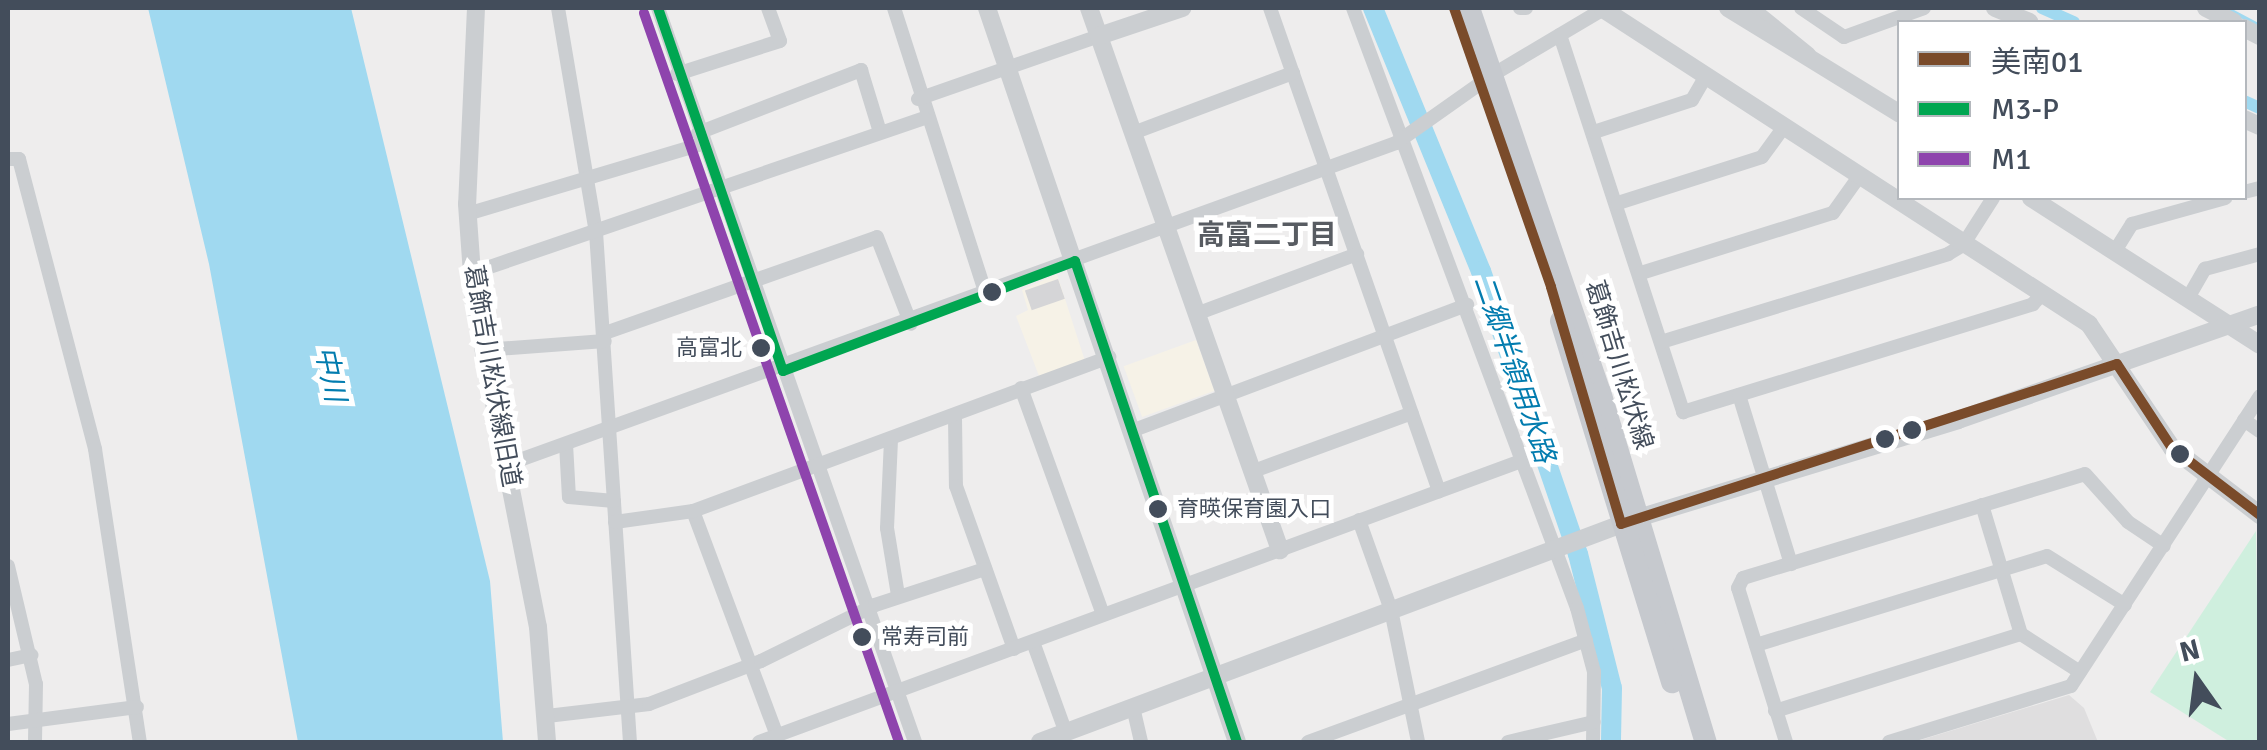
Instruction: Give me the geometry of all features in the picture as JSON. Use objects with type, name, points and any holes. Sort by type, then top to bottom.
[{"type":"main road","name":"葛飾吉川松伏線","points":[[1454,8],[1487,78]]},
{"type":"main road","name":"葛飾吉川松伏線","points":[[1469,8],[1487,78],[1630,521],[1706,742]]},
{"type":"main road","name":"葛飾吉川松伏線","points":[[1630,521],[1691,742]]},
{"type":"street","name":"葛飾吉川松伏線旧道","points":[[476,8],[467,214],[472,273],[506,464],[547,742]]},
{"type":"street","points":[[558,8],[596,232],[630,742]]},
{"type":"street","points":[[658,8],[677,74],[915,742]]},
{"type":"street","points":[[677,74],[780,41],[768,8]]},
{"type":"street","points":[[894,8],[924,118],[986,295]]},
{"type":"street","points":[[987,8],[1220,674],[1237,742]]},
{"type":"street","points":[[1089,8],[1280,550]]},
{"type":"street","points":[[918,99],[1182,8]]},
{"type":"street","points":[[1270,8],[1439,490]]},
{"type":"street","points":[[1353,8],[1407,134],[1521,461],[1565,544],[1586,640],[1594,742]]},
{"type":"street","points":[[506,464],[782,371],[1326,168],[1407,134],[1487,78],[1604,8],[1704,79],[2099,333],[2152,426],[2206,478],[2260,515]]},
{"type":"street","points":[[1728,8],[1897,111]]},
{"type":"street","points":[[1752,8],[1794,34],[1818,66]]},
{"type":"street","points":[[1801,8],[1844,37],[1924,8]]},
{"type":"street","points":[[1995,8],[2024,20]]},
{"type":"street","points":[[2206,8],[2230,20]]},
{"type":"street","points":[[1560,35],[1641,273],[1683,412],[2033,304],[2042,294]]},
{"type":"street","points":[[467,214],[590,179],[700,138],[861,70],[880,132]]},
{"type":"street","points":[[1133,133],[1293,74]]},
{"type":"street","points":[[1594,132],[1692,100],[1704,79]]},
{"type":"street","points":[[472,273],[924,118]]},
{"type":"street","points":[[1618,203],[1762,157],[1782,129]]},
{"type":"street","points":[[8,159],[19,159],[95,450],[140,742]]},
{"type":"street","points":[[1641,273],[1833,212],[1858,178]]},
{"type":"street","points":[[1661,342],[1963,245],[1991,200]]},
{"type":"street","points":[[2040,200],[2260,346]]},
{"type":"street","points":[[2114,251],[2132,224],[2218,200]]},
{"type":"street","points":[[483,350],[605,337],[877,237],[911,324]]},
{"type":"street","points":[[1196,314],[1357,254]]},
{"type":"street","points":[[2188,298],[2206,270],[2260,254]]},
{"type":"street","points":[[1134,430],[1467,305]]},
{"type":"street","points":[[1040,742],[1630,521],[2260,314]]},
{"type":"street","points":[[615,522],[694,511],[955,418],[1021,388],[1108,357]]},
{"type":"street","points":[[1021,388],[1103,616]]},
{"type":"street","points":[[1739,395],[1791,564]]},
{"type":"street","points":[[1889,742],[2063,689],[2080,672],[2260,396]]},
{"type":"street","points":[[1252,472],[1412,413]]},
{"type":"street","points":[[955,418],[956,486],[1014,649]]},
{"type":"street","points":[[2244,420],[2260,431]]},
{"type":"street","points":[[892,440],[887,528],[898,596]]},
{"type":"street","points":[[566,444],[569,497],[614,500]]},
{"type":"street","points":[[759,742],[1521,461]]},
{"type":"street","points":[[1786,742],[1738,583],[2084,474],[2128,522],[2164,546]]},
{"type":"street","points":[[1982,505],[2021,634],[2080,672]]},
{"type":"street","points":[[694,511],[778,736]]},
{"type":"street","points":[[1359,520],[1391,610],[1418,742]]},
{"type":"street","points":[[1756,645],[2047,556],[2124,605]]},
{"type":"street","points":[[8,566],[31,655],[34,734]]},
{"type":"street","points":[[546,716],[626,707],[751,665],[898,596],[985,569]]},
{"type":"street","points":[[1775,710],[2021,634]]},
{"type":"street","points":[[1308,742],[1330,739],[1586,640]]},
{"type":"street","points":[[1033,642],[1066,733]]},
{"type":"street","points":[[8,660],[31,655]]},
{"type":"street","points":[[8,724],[34,734],[137,707]]},
{"type":"street","points":[[1133,707],[1141,742]]},
{"type":"street","points":[[1508,742],[1594,722]]},
{"type":"shaded area","points":[[1057,274],[1085,361],[1039,376],[1016,316],[1028,310],[1022,290]]},
{"type":"shaded area","points":[[1196,340],[1214,391],[1142,417],[1124,366]]},
{"type":"shaded area","points":[[2069,695],[2084,708],[2098,742],[1914,742]]},
{"type":"green space","points":[[2256,531],[2259,742],[2230,742],[2150,692]]},
{"type":"water","name":"中川","points":[[148,8],[351,8],[490,581],[503,742],[298,742],[209,264]]},
{"type":"building","points":[[1058,279],[1065,299],[1032,310],[1025,290]]},
{"type":"waterway","name":"二郷半領用水路","points":[[1373,8],[1481,271],[1578,554],[1612,688],[1611,742]]},
{"type":"waterway","points":[[2042,8],[2069,20]]},
{"type":"waterway","points":[[2226,8],[2260,26]]},
{"type":"waterway","points":[[2247,102],[2260,108]]},
{"type":"transit line","name":"M3-P","points":[[658,8],[783,371]]},
{"type":"transit line","name":"美南01","points":[[1454,8],[1551,287],[1621,524],[2117,364]]},
{"type":"transit line","name":"M1","points":[[644,13],[899,742]]},
{"type":"transit line","name":"M3-P","points":[[1075,261],[1237,742]]},
{"type":"transit line","name":"M3-P","points":[[783,371],[1075,261]]},
{"type":"transit line","name":"美南01","points":[[2117,364],[2172,448],[2260,515]]},
{"type":"place","name":"高富北","points":[[761,348]]},
{"type":"place","name":"育暎保育園入口","points":[[1158,509]]},
{"type":"place","name":"常寿司前","points":[[862,637]]},
{"type":"district","name":"高富二丁目","points":[[1267,235]]}]
